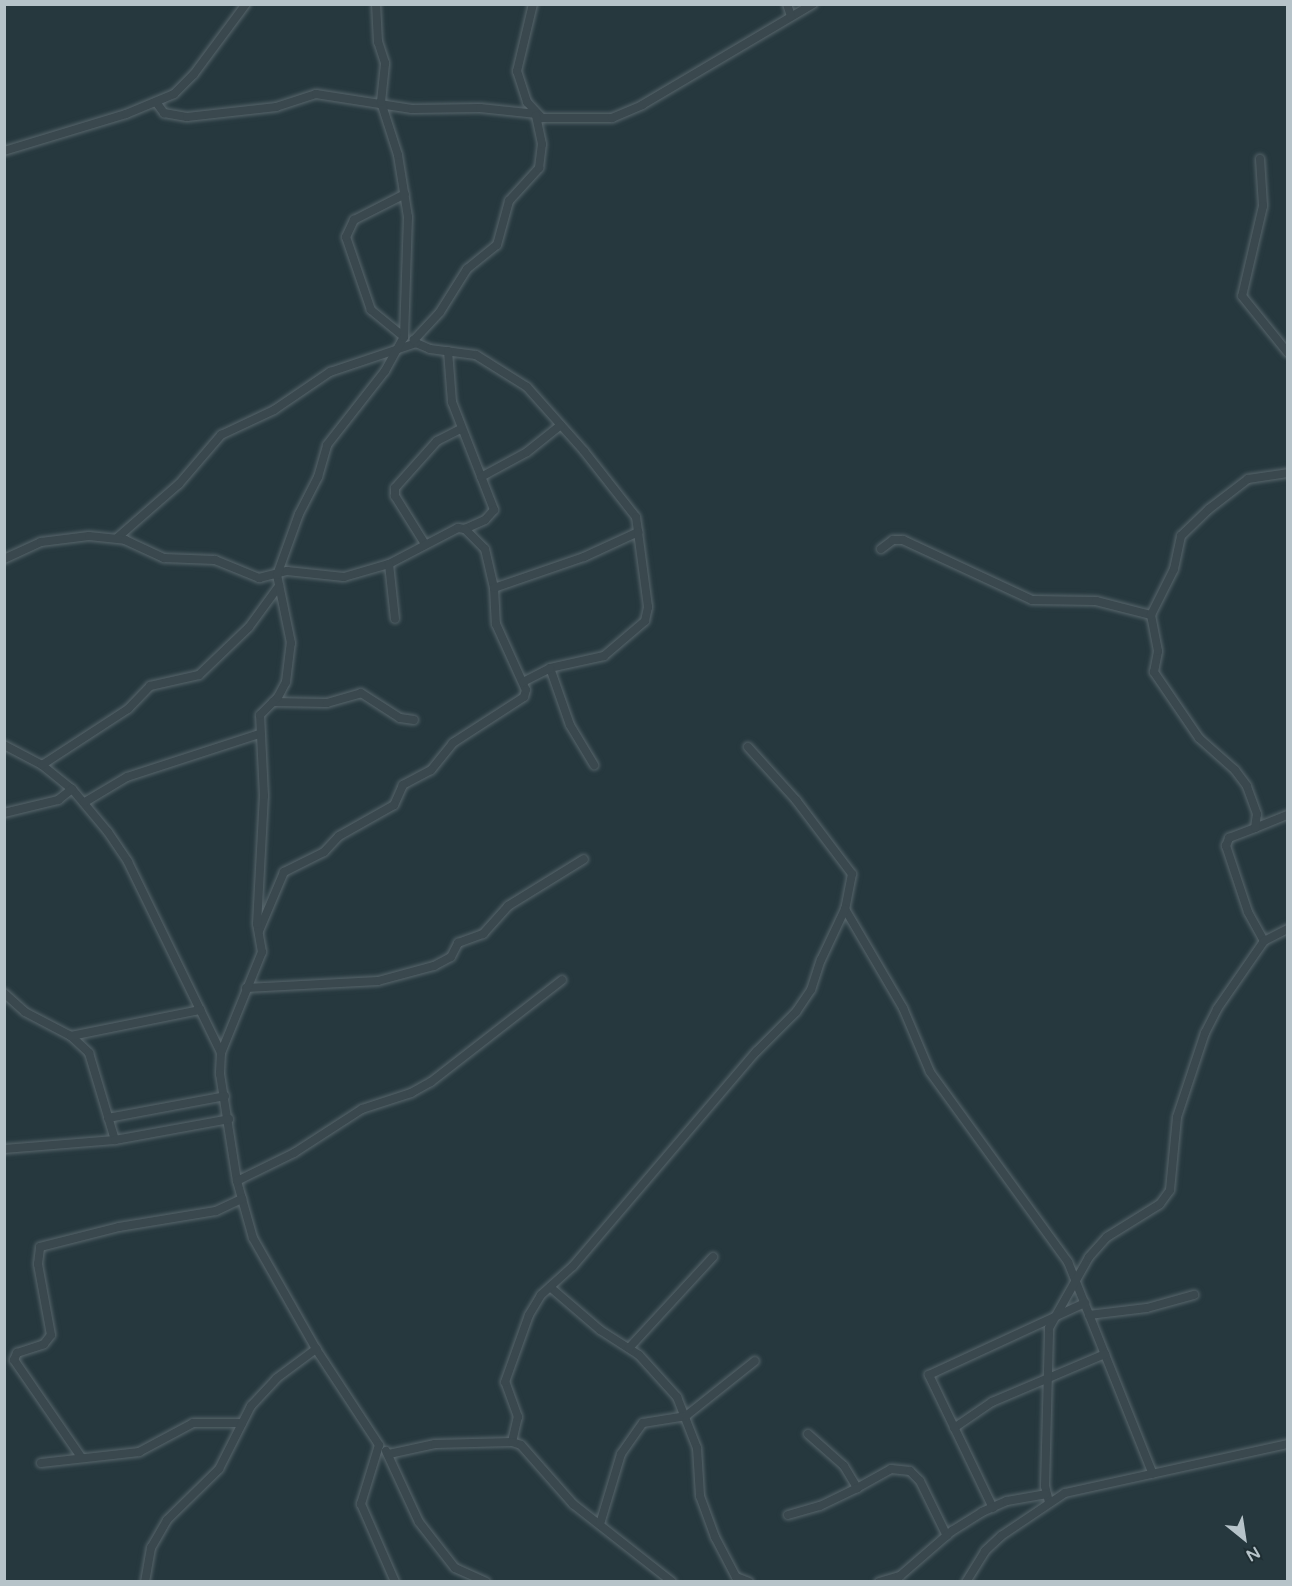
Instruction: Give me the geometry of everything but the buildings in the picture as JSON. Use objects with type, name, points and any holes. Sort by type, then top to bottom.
[{"type":"street","points":[[4,151],[156,102],[174,94],[194,74],[246,4]]},
{"type":"street","points":[[220,1053],[262,952],[259,931],[264,796],[259,734],[262,710],[273,702],[286,682],[291,643],[277,575],[299,514],[318,477],[327,444],[403,341],[407,314],[405,194],[396,143],[381,102],[385,63],[378,42],[376,4]]},
{"type":"street","points":[[415,341],[433,321],[467,269],[499,242],[509,201],[541,163],[542,132],[517,75],[532,4]]},
{"type":"street","points":[[787,4],[791,16]]},
{"type":"street","points":[[156,102],[159,111],[187,117],[276,107],[316,94],[381,102],[412,109],[480,108],[536,115],[542,118],[604,118],[623,115],[813,4]]},
{"type":"street","points":[[1260,159],[1263,206],[1242,296],[1287,353]]},
{"type":"street","points":[[403,341],[370,310],[346,237],[354,220],[405,194]]},
{"type":"street","points":[[407,314],[415,341]]},
{"type":"street","points":[[117,538],[179,484],[221,435],[251,423],[330,372],[403,341],[415,341],[448,351],[476,355],[493,363],[526,387],[561,425],[636,517],[648,607],[645,621],[604,656],[550,668],[522,682]]},
{"type":"street","points":[[4,559],[58,538],[117,538],[164,558],[215,560],[259,578],[287,571],[356,576],[389,564],[441,534],[465,529],[485,520],[494,510],[460,429],[452,402],[448,351]]},
{"type":"street","points":[[481,477],[527,452],[561,425]]},
{"type":"street","points":[[425,544],[395,496],[395,488],[436,441],[460,429]]},
{"type":"street","points":[[1255,828],[1257,814],[1247,786],[1235,770],[1199,738],[1154,672],[1158,651],[1152,615],[1174,569],[1181,536],[1209,509],[1248,479],[1287,473]]},
{"type":"street","points":[[259,931],[284,872],[324,852],[339,836],[394,805],[403,785],[431,770],[453,743],[515,706],[524,697],[522,682],[496,624],[494,588],[485,549],[465,529]]},
{"type":"street","points":[[494,588],[584,557],[638,532]]},
{"type":"street","points":[[881,549],[893,540],[903,540],[1032,600],[1096,601],[1152,615]]},
{"type":"street","points":[[389,564],[395,619]]},
{"type":"street","points":[[42,765],[128,709],[150,686],[199,675],[249,627],[279,586]]},
{"type":"street","points":[[550,668],[570,725],[594,765]]},
{"type":"street","points":[[273,702],[327,703],[362,693],[400,718],[414,720]]},
{"type":"street","points":[[85,802],[127,777],[259,734]]},
{"type":"street","points":[[4,744],[42,765],[72,789],[85,802],[128,862],[220,1053],[237,1181],[253,1239],[315,1349],[379,1445],[389,1454],[398,1485],[419,1522],[456,1568],[486,1581]]},
{"type":"street","points":[[512,1442],[518,1417],[506,1382],[529,1315],[550,1287],[573,1266],[756,1052],[796,1012],[811,990],[820,960],[845,909],[852,874],[796,800],[748,747]]},
{"type":"street","points":[[4,813],[58,800],[72,789]]},
{"type":"street","points":[[1264,941],[1248,912],[1226,846],[1229,838],[1287,815]]},
{"type":"street","points":[[246,988],[378,981],[435,966],[451,957],[458,943],[483,934],[508,906],[584,859]]},
{"type":"street","points":[[845,909],[903,1008],[930,1072],[1028,1211],[1058,1246],[1075,1278],[1153,1474]]},
{"type":"street","points":[[1047,1498],[1049,1328],[1075,1278],[1107,1237],[1160,1204],[1170,1190],[1177,1117],[1193,1061],[1217,1009],[1264,941],[1287,929]]},
{"type":"street","points":[[237,1181],[294,1153],[362,1109],[411,1093],[430,1082],[562,980]]},
{"type":"street","points":[[4,993],[25,1012],[71,1036],[89,1053],[115,1140]]},
{"type":"street","points":[[71,1036],[200,1010]]},
{"type":"street","points":[[108,1118],[225,1096]]},
{"type":"street","points":[[4,1149],[115,1140],[229,1119]]},
{"type":"street","points":[[81,1457],[14,1360],[17,1353],[44,1344],[51,1335],[38,1264],[40,1247],[119,1227],[216,1211],[242,1199]]},
{"type":"street","points":[[629,1348],[713,1257]]},
{"type":"street","points":[[550,1287],[600,1330],[629,1348],[677,1397],[697,1448],[700,1496],[736,1579],[749,1581]]},
{"type":"street","points":[[1089,1315],[1147,1308],[1194,1295]]},
{"type":"street","points":[[993,1508],[929,1380],[932,1373],[1085,1303]]},
{"type":"street","points":[[145,1581],[158,1532],[179,1505],[212,1477],[242,1422],[277,1378],[315,1349]]},
{"type":"street","points":[[954,1428],[992,1402],[1047,1376],[1105,1354]]},
{"type":"street","points":[[600,1524],[621,1454],[643,1423],[686,1416],[755,1361]]},
{"type":"street","points":[[41,1463],[140,1452],[193,1423],[242,1422]]},
{"type":"street","points":[[808,1434],[844,1466],[857,1488]]},
{"type":"street","points":[[389,1454],[435,1444],[512,1442],[521,1445],[573,1504],[672,1581]]},
{"type":"street","points":[[879,1581],[891,1580],[906,1572],[947,1536],[993,1508],[1287,1444]]},
{"type":"street","points":[[379,1445],[361,1503],[394,1581]]},
{"type":"street","points":[[788,1515],[820,1506],[891,1469],[910,1471],[920,1481],[947,1536]]},
{"type":"street","points":[[966,1581],[985,1551],[1047,1498]]}]
